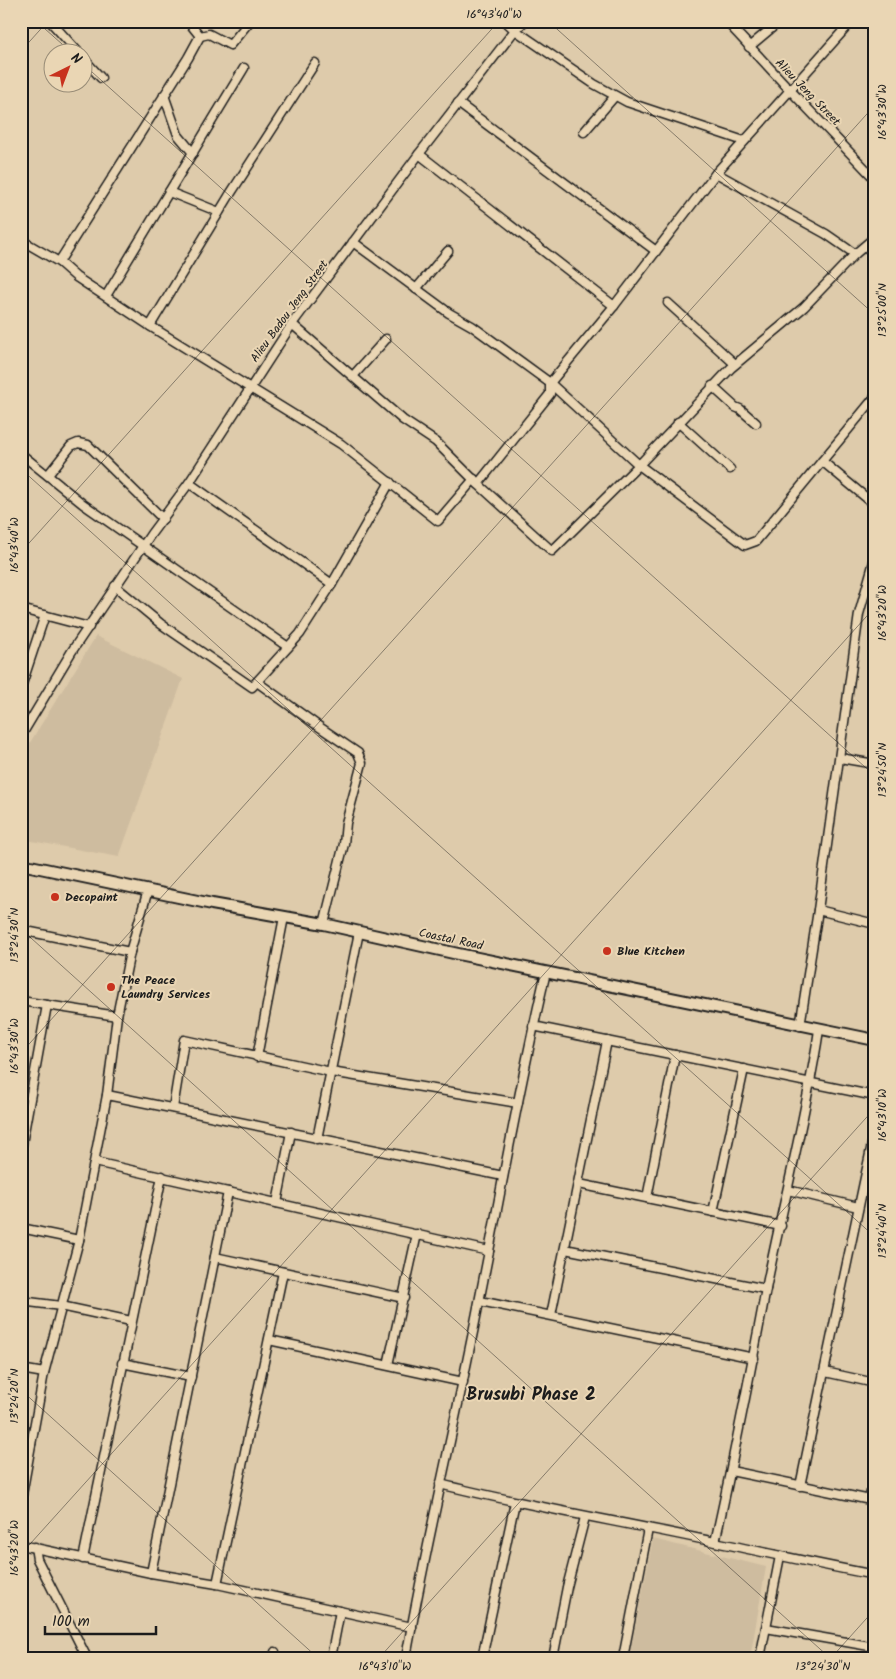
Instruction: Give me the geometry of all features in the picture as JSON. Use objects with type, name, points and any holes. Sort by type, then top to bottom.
[{"type":"main road","name":"Coastal Road","points":[[21,864],[324,924],[800,1026],[875,1040]]},
{"type":"street","points":[[50,21],[69,42]]},
{"type":"street","points":[[188,21],[200,36]]},
{"type":"street","points":[[59,262],[200,36],[209,34],[230,45],[250,21]]},
{"type":"street","points":[[505,21],[514,30],[615,96],[627,102],[744,141]]},
{"type":"street","name":"Alieu Badou Jeng Street","points":[[21,736],[89,627],[143,546],[189,483],[292,324],[514,30],[525,21]]},
{"type":"street","name":"Alieu Jeng Street","points":[[726,21],[875,178]]},
{"type":"street","points":[[749,47],[780,21]]},
{"type":"street","points":[[22,244],[59,262],[76,276],[150,326],[341,444],[438,521],[476,482],[550,394],[550,383],[614,306],[716,173],[852,21]]},
{"type":"street","points":[[150,326],[219,212],[315,63]]},
{"type":"street","points":[[92,68],[101,78]]},
{"type":"street","points":[[106,296],[244,68]]},
{"type":"street","points":[[164,95],[178,134],[187,148],[193,153]]},
{"type":"street","points":[[584,132],[615,96]]},
{"type":"street","points":[[458,103],[656,251]]},
{"type":"street","points":[[419,154],[614,306]]},
{"type":"street","points":[[716,173],[826,234],[855,254]]},
{"type":"street","points":[[169,192],[219,212]]},
{"type":"street","points":[[292,324],[403,420],[436,442],[476,482],[552,551],[639,465],[712,386],[804,307],[855,254],[875,237]]},
{"type":"street","points":[[353,242],[449,313],[472,326],[550,383],[639,465],[745,545],[756,541],[875,397]]},
{"type":"street","points":[[416,289],[448,251]]},
{"type":"street","points":[[668,303],[736,364]]},
{"type":"street","points":[[353,376],[386,339]]},
{"type":"street","points":[[712,386],[756,423]]},
{"type":"street","points":[[678,422],[730,469]]},
{"type":"street","points":[[48,475],[71,446],[78,443],[88,445],[163,519]]},
{"type":"street","points":[[21,454],[83,504],[288,647]]},
{"type":"street","points":[[822,461],[875,505]]},
{"type":"street","points":[[116,586],[161,624],[252,687],[300,634],[332,584],[390,482]]},
{"type":"street","points":[[189,483],[332,584]]},
{"type":"street","points":[[800,1026],[840,758],[859,614],[875,558]]},
{"type":"street","points":[[21,609],[89,627]]},
{"type":"street","points":[[21,687],[45,615]]},
{"type":"street","points":[[257,682],[361,757],[362,762],[346,823],[344,844],[324,924]]},
{"type":"street","points":[[840,758],[875,764]]},
{"type":"street","points":[[21,1500],[44,1373],[79,1240],[95,1162],[107,1095],[117,1016],[130,952],[148,890]]},
{"type":"street","points":[[818,910],[875,924]]},
{"type":"street","points":[[257,1057],[284,917]]},
{"type":"street","points":[[21,930],[130,952]]},
{"type":"street","points":[[317,1139],[359,932]]},
{"type":"street","points":[[406,1658],[440,1484],[480,1301],[533,1026],[546,972]]},
{"type":"street","points":[[21,1001],[117,1016]]},
{"type":"street","points":[[21,1149],[47,1005]]},
{"type":"street","points":[[533,1026],[875,1096]]},
{"type":"street","points":[[715,1542],[754,1358],[766,1290],[811,1083],[819,1030]]},
{"type":"street","points":[[173,1108],[184,1040],[331,1072],[518,1103]]},
{"type":"street","points":[[551,1314],[607,1041]]},
{"type":"street","points":[[647,1198],[675,1055]]},
{"type":"street","points":[[714,1212],[744,1069]]},
{"type":"street","points":[[107,1095],[503,1176]]},
{"type":"street","points":[[800,1486],[858,1207],[871,1165],[875,1130]]},
{"type":"street","points":[[277,1203],[291,1132]]},
{"type":"street","points":[[95,1162],[489,1251]]},
{"type":"street","points":[[82,1559],[162,1176]]},
{"type":"street","points":[[579,1184],[780,1226]]},
{"type":"street","points":[[788,1190],[858,1207]]},
{"type":"street","points":[[151,1573],[228,1192]]},
{"type":"street","points":[[21,1228],[79,1240]]},
{"type":"street","points":[[388,1365],[417,1234]]},
{"type":"street","points":[[565,1249],[766,1290]]},
{"type":"street","points":[[215,1257],[404,1298]]},
{"type":"street","points":[[217,1584],[283,1272]]},
{"type":"street","points":[[21,1301],[61,1306],[132,1321]]},
{"type":"street","points":[[480,1301],[551,1314],[754,1358]]},
{"type":"street","points":[[269,1340],[463,1382]]},
{"type":"street","points":[[122,1363],[191,1377]]},
{"type":"street","points":[[21,1369],[44,1373]]},
{"type":"street","points":[[825,1372],[875,1383]]},
{"type":"street","points":[[21,1441],[31,1444]]},
{"type":"street","points":[[731,1471],[872,1500],[875,1475]]},
{"type":"street","points":[[440,1484],[515,1502],[875,1575]]},
{"type":"street","points":[[482,1658],[515,1502]]},
{"type":"street","points":[[553,1658],[567,1588],[585,1516]]},
{"type":"street","points":[[623,1658],[648,1528]]},
{"type":"street","points":[[21,1545],[151,1573],[217,1584],[412,1627]]},
{"type":"street","points":[[34,1547],[37,1559],[87,1658]]},
{"type":"street","points":[[760,1658],[780,1556]]},
{"type":"street","points":[[331,1658],[340,1611]]},
{"type":"street","points":[[766,1628],[875,1647]]},
{"type":"shaded area","points":[[96,636],[183,679],[119,857],[21,839],[21,757]]},
{"type":"shaded area","points":[[653,1539],[766,1567],[750,1658],[629,1658]]},
{"type":"place","name":"Decopaint","points":[[55,897]]},
{"type":"place","name":"Blue Kitchen","points":[[607,951]]},
{"type":"place","name":"The Peace Laundry Services","points":[[111,987]]},
{"type":"district","name":"Brusubi Phase 2","points":[[531,1394]]}]
